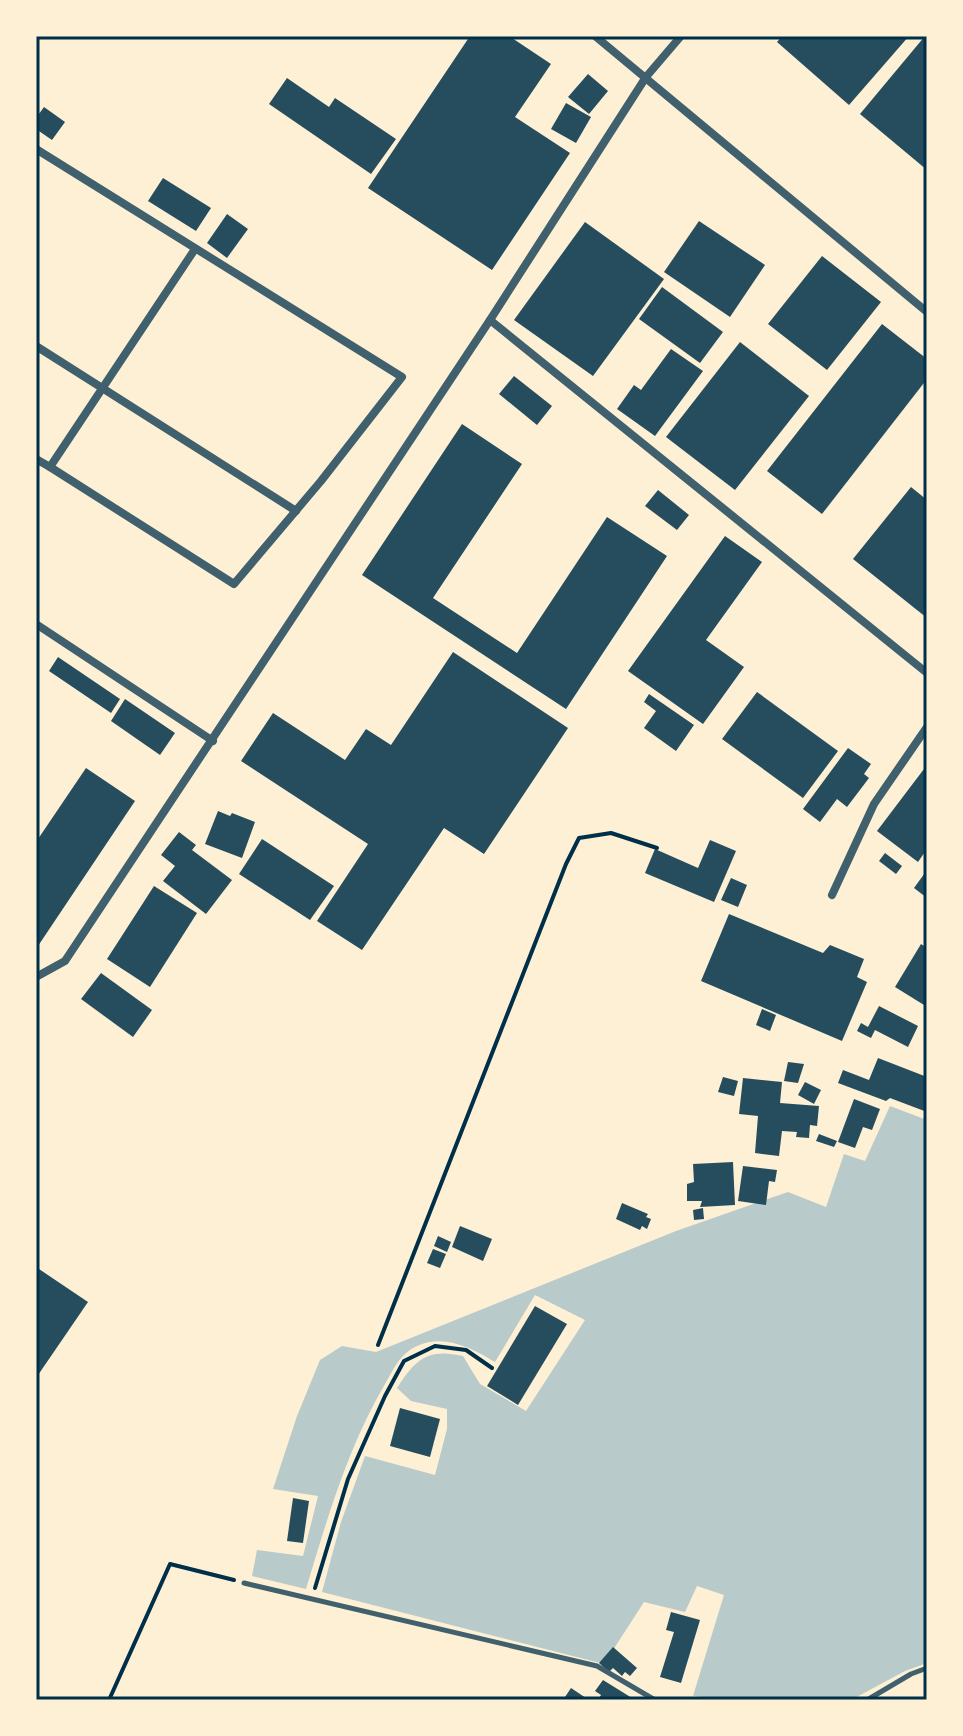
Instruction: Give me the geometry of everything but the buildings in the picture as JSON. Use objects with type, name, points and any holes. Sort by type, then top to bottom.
[{"type":"street","points":[[595,36],[927,312]]},
{"type":"street","points":[[36,977],[65,961],[490,320],[646,77],[681,36]]},
{"type":"street","points":[[36,149],[402,377],[234,584],[36,459]]},
{"type":"street","points":[[50,467],[195,249]]},
{"type":"street","points":[[490,320],[927,673]]},
{"type":"street","points":[[36,346],[296,511]]},
{"type":"street","points":[[36,624],[213,741]]},
{"type":"street","points":[[832,895],[874,804],[927,727]]},
{"type":"lane","points":[[244,1583],[597,1666],[655,1700]]},
{"type":"lane","points":[[867,1700],[927,1668]]},
{"type":"path","points":[[378,1345],[566,864],[579,838],[611,833],[657,848]]},
{"type":"path","points":[[312,1599],[348,1479],[404,1361],[435,1346],[466,1350],[492,1368]]},
{"type":"path","points":[[109,1700],[170,1564],[244,1583]]},
{"type":"shaded area","points":[[890,1106],[927,1120],[927,1663],[905,1671],[851,1700],[734,1700],[693,1696],[724,1595],[697,1586],[685,1612],[644,1602],[604,1664],[322,1592],[341,1522],[365,1456],[435,1475],[447,1429],[447,1409],[411,1401],[397,1388],[417,1363],[431,1355],[463,1356],[480,1384],[526,1411],[585,1320],[535,1295],[495,1362],[475,1351],[443,1341],[421,1344],[406,1353],[372,1408],[349,1458],[306,1589],[252,1576],[257,1550],[303,1556],[318,1496],[273,1489],[297,1416],[320,1360],[342,1346],[376,1352],[676,1231],[788,1192],[826,1207],[844,1154],[865,1161]]}]
